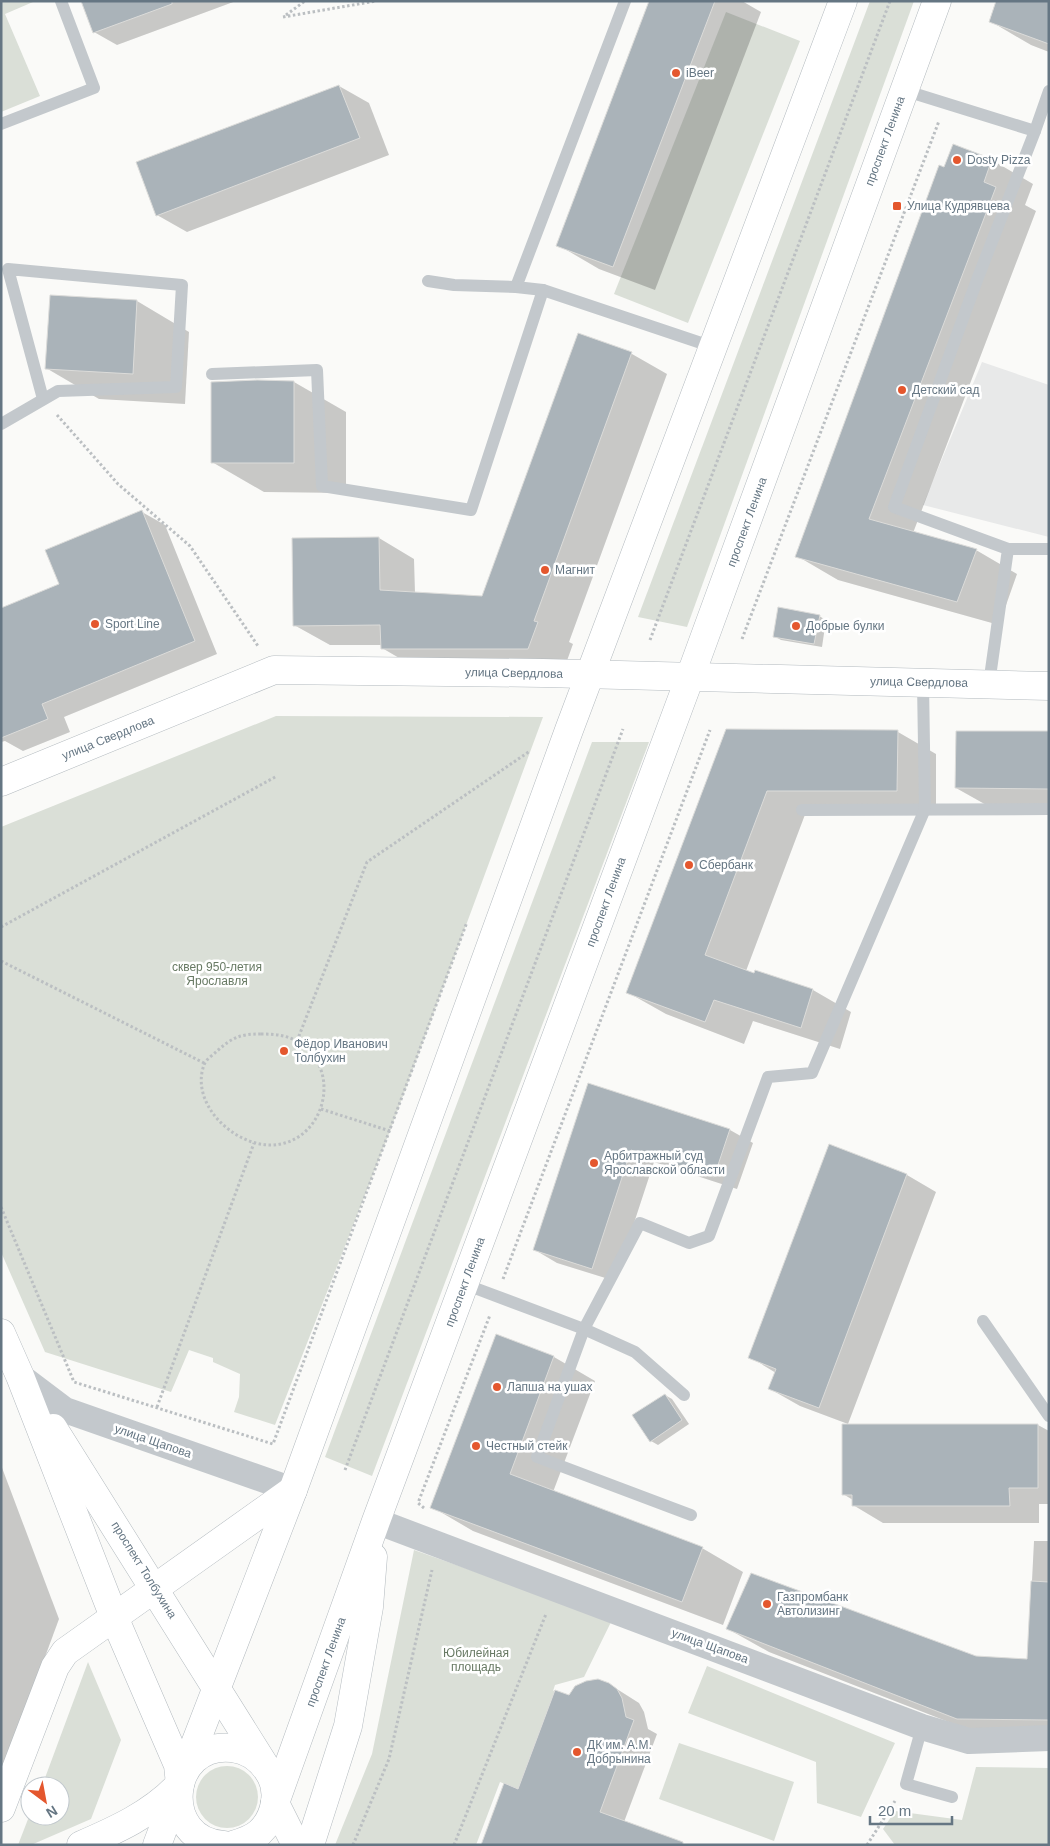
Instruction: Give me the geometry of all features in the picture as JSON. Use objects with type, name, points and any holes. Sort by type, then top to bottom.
[{"type":"main road","points":[[160,1840],[182,1777],[293,1490],[569,730],[843,1]]},
{"type":"main road","name":"проспект Ленина","points":[[260,1845],[376,1521],[690,677],[937,1]]},
{"type":"main road","name":"улица Свердлова","points":[[1,782],[274,670],[591,674],[1049,686]]},
{"type":"main road","name":"проспект Толбухина","points":[[1,1333],[20,1376],[114,1618],[182,1777]]},
{"type":"main road","name":"проспект Толбухина","points":[[20,1376],[155,1588],[265,1766]]},
{"type":"main road","points":[[1,1808],[55,1667],[66,1652],[293,1490]]},
{"type":"main road","points":[[310,1845],[348,1726],[369,1608],[376,1521]]},
{"type":"main road","points":[[81,1845],[147,1813],[163,1801],[195,1759],[208,1751],[224,1747],[239,1749],[254,1756],[265,1766],[272,1778],[275,1792],[273,1811],[260,1832],[247,1841],[233,1845]]},
{"type":"main road","points":[[182,1777],[178,1800],[180,1814],[189,1828],[201,1838],[224,1845]]},
{"type":"main road","points":[[273,1811],[296,1845]]},
{"type":"street","name":"улица Щапова","points":[[20,1376],[65,1410],[293,1490]]},
{"type":"street","name":"улица Щапова","points":[[376,1521],[922,1727],[969,1741],[1049,1738]]},
{"type":"lane","points":[[1,124],[94,88],[61,1]]},
{"type":"lane","points":[[516,287],[625,1]]},
{"type":"lane","points":[[904,90],[1035,131]]},
{"type":"lane","points":[[1049,91],[894,507],[1008,549],[1049,549]]},
{"type":"lane","points":[[1,424],[58,391],[176,387],[182,285],[8,269],[43,399]]},
{"type":"lane","points":[[428,281],[454,285],[543,290],[713,347]]},
{"type":"lane","points":[[212,374],[317,370],[322,486],[470,510],[543,290]]},
{"type":"lane","points":[[989,684],[1008,549]]},
{"type":"lane","points":[[691,1515],[537,1457],[584,1329],[640,1223],[689,1243],[709,1236],[768,1077],[812,1073],[925,809],[922,682]]},
{"type":"lane","points":[[802,810],[1049,809]]},
{"type":"lane","points":[[464,1284],[584,1329],[635,1352],[684,1395]]},
{"type":"lane","points":[[983,1320],[1049,1416]]},
{"type":"lane","points":[[922,1727],[906,1784],[952,1797]]},
{"type":"path","points":[[306,1],[283,17],[376,1]]},
{"type":"path","points":[[650,640],[890,1]]},
{"type":"path","points":[[742,639],[946,103]]},
{"type":"path","points":[[43,399],[118,484],[190,546],[274,670]]},
{"type":"path","points":[[345,1470],[623,729]]},
{"type":"path","points":[[429,1514],[418,1503],[710,730]]},
{"type":"path","points":[[527,760],[532,744]]},
{"type":"path","points":[[297,1041],[367,862],[530,751]]},
{"type":"path","points":[[1,927],[277,776]]},
{"type":"path","points":[[1,1207],[74,1382],[273,1444],[469,918]]},
{"type":"path","points":[[1,961],[204,1063]]},
{"type":"path","points":[[240,1035],[279,1035],[297,1041],[309,1051],[318,1063],[324,1078],[325,1094],[321,1109],[313,1124],[301,1135],[286,1142],[270,1145],[254,1143],[237,1135],[216,1118],[205,1098],[201,1079],[204,1063],[222,1047],[240,1035]]},
{"type":"path","points":[[321,1109],[390,1131]]},
{"type":"path","points":[[157,1407],[254,1143]]},
{"type":"path","points":[[354,1845],[389,1759],[432,1567]]},
{"type":"path","points":[[454,1845],[549,1609]]},
{"type":"path","points":[[867,1845],[906,1784]]},
{"type":"shaded area","points":[[982,362],[1049,385],[1049,537],[923,505]]},
{"type":"green space","points":[[1,1],[33,2],[5,14],[40,96],[1,112]]},
{"type":"green space","points":[[870,1],[914,1],[687,627],[638,617]]},
{"type":"green space","points":[[726,12],[800,41],[688,323],[614,294]]},
{"type":"green space","name":"сквер 950-летия Ярославля","points":[[276,716],[543,717],[390,1131],[275,1425],[234,1412],[239,1397],[240,1374],[213,1362],[213,1358],[189,1350],[171,1392],[45,1352],[1,1252],[1,827]]},
{"type":"green space","points":[[592,742],[649,742],[372,1476],[325,1457]]},
{"type":"green space","name":"Юбилейная площадь","points":[[414,1550],[612,1620],[584,1677],[555,1685],[553,1691],[555,1690],[518,1789],[500,1782],[476,1845],[335,1845],[372,1754]]},
{"type":"green space","points":[[88,1662],[121,1740],[91,1819],[31,1845],[18,1845],[25,1826],[70,1826],[70,1776],[46,1776]]},
{"type":"green space","points":[[707,1666],[895,1743],[861,1817],[817,1803],[816,1762],[688,1713]]},
{"type":"green space","points":[[679,1743],[794,1782],[774,1841],[659,1799]]},
{"type":"green space","points":[[227,1766],[239,1769],[249,1775],[255,1785],[258,1797],[255,1809],[249,1819],[239,1825],[227,1828],[215,1825],[205,1819],[199,1809],[196,1797],[199,1785],[205,1775],[215,1769]]},
{"type":"green space","points":[[976,1767],[1049,1768],[1049,1845],[895,1845],[883,1829],[895,1811],[962,1820]]},
{"type":"building","points":[[81,1],[172,1],[172,4],[93,33]]},
{"type":"building","points":[[649,1],[715,1],[613,267],[556,246]]},
{"type":"building","points":[[996,1],[1049,1],[1049,44],[989,22]]},
{"type":"building","points":[[339,85],[360,138],[156,216],[136,162]]},
{"type":"building","points":[[953,144],[992,159],[984,182],[996,187],[869,519],[977,549],[957,602],[795,557],[939,165],[944,167]]},
{"type":"building","points":[[50,295],[137,300],[133,374],[45,369]]},
{"type":"building","points":[[578,333],[632,352],[534,621],[538,622],[528,649],[381,649],[380,625],[293,626],[292,538],[379,537],[380,590],[482,596]]},
{"type":"building","points":[[294,381],[294,463],[211,463],[211,382]]},
{"type":"building","name":"Sport Line","points":[[142,510],[195,641],[42,704],[48,719],[1,738],[1,608],[59,584],[45,550]]},
{"type":"building","name":"Добрые булки","points":[[778,607],[820,615],[814,644],[773,637]]},
{"type":"building","points":[[726,729],[898,730],[897,791],[767,791],[705,955],[754,973],[755,970],[813,989],[801,1028],[714,1000],[705,1022],[626,993]]},
{"type":"building","points":[[956,731],[1049,731],[1049,789],[955,788]]},
{"type":"building","name":"Арбитражный суд Ярославской области","points":[[588,1083],[730,1129],[714,1177],[631,1150],[592,1269],[533,1250]]},
{"type":"building","points":[[829,1144],[907,1174],[819,1408],[768,1389],[776,1369],[748,1358]]},
{"type":"building","points":[[496,1334],[554,1356],[510,1474],[703,1547],[682,1602],[430,1508]]},
{"type":"building","points":[[665,1394],[682,1420],[650,1442],[632,1415]]},
{"type":"building","points":[[842,1424],[1038,1424],[1038,1488],[1009,1488],[1010,1506],[852,1506],[852,1495],[842,1495]]},
{"type":"building","points":[[751,1573],[976,1656],[1027,1659],[1031,1581],[1049,1582],[1049,1720],[957,1719],[726,1629]]},
{"type":"building","name":"ДК им. А.М. Добрынина","points":[[598,1679],[609,1683],[617,1689],[622,1698],[626,1717],[634,1720],[600,1812],[683,1842],[683,1845],[481,1845],[504,1783],[518,1789],[555,1690],[569,1695],[575,1686],[586,1681]]},
{"type":"place","name":"iBeer","points":[[676,73]]},
{"type":"place","name":"Dosty Pizza","points":[[957,160]]},
{"type":"place","name":"Улица Кудрявцева","points":[[897,206]]},
{"type":"place","name":"Детский сад","points":[[902,390]]},
{"type":"place","name":"Магнит","points":[[545,570]]},
{"type":"place","name":"Sport Line","points":[[95,624]]},
{"type":"place","name":"Добрые булки","points":[[796,626]]},
{"type":"place","name":"Сбербанк","points":[[689,865]]},
{"type":"place","name":"Фёдор Иванович Толбухин","points":[[284,1051]]},
{"type":"place","name":"Арбитражный суд Ярославской области","points":[[594,1163]]},
{"type":"place","name":"Лапша на ушах","points":[[497,1387]]},
{"type":"place","name":"Честный стейк","points":[[476,1446]]},
{"type":"place","name":"Газпромбанк Автолизинг","points":[[767,1604]]},
{"type":"place","name":"ДК им. А.М. Добрынина","points":[[577,1752]]}]
